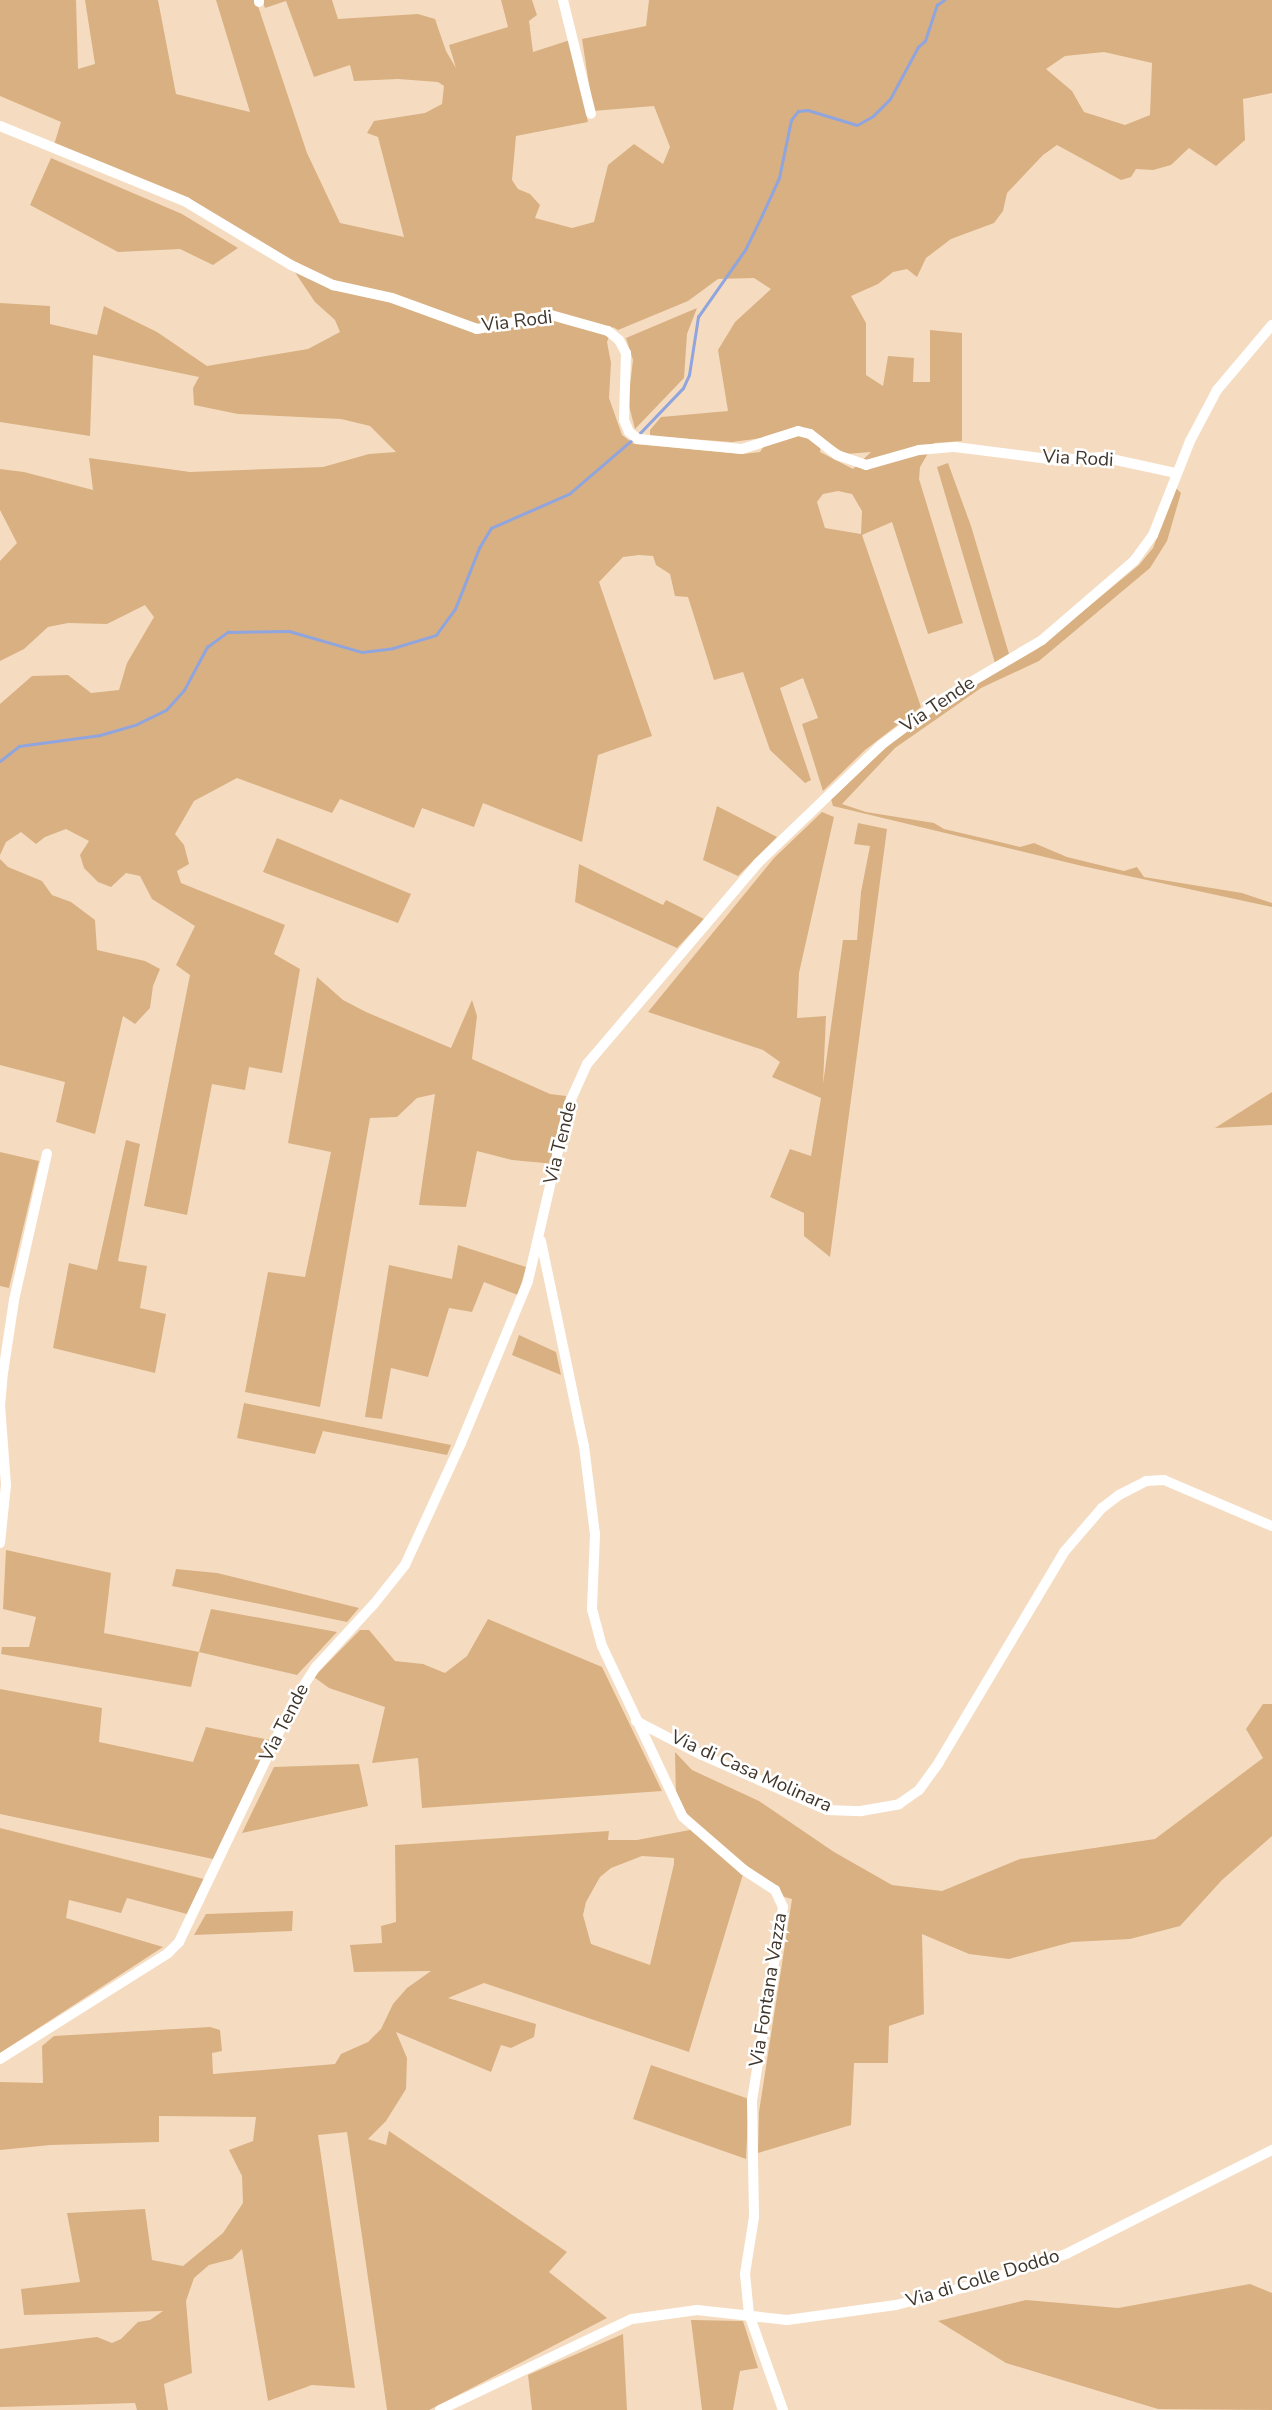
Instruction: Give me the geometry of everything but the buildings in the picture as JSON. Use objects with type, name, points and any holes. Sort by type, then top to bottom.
[{"type":"street","points":[[563,0],[591,114]]},
{"type":"street","name":"Via Rodi","points":[[0,126],[186,202],[290,265],[333,285],[391,298],[477,329],[551,315],[600,328],[615,337],[626,353],[624,413],[625,425],[631,435],[656,441],[742,449],[798,431],[810,434],[837,455],[866,465],[919,450],[955,447],[1056,460],[1102,457],[1177,473]]},
{"type":"street","name":"Via Tende","points":[[0,2059],[169,1953],[186,1932],[295,1699],[316,1667],[382,1595],[404,1564],[461,1443],[528,1281],[540,1239],[569,1104],[580,1076],[597,1049],[758,863],[881,745],[934,704],[1042,640],[1126,569],[1153,535],[1177,473],[1217,390],[1272,325]]},
{"type":"street","points":[[0,1543],[6,1485],[0,1406],[14,1300],[47,1154]]},
{"type":"street","points":[[540,1239],[584,1446],[595,1534],[592,1609],[607,1657],[636,1721]]},
{"type":"street","name":"Via di Casa Molinara","points":[[636,1721],[702,1755],[827,1810],[861,1811],[899,1804],[919,1790],[939,1762],[1064,1552],[1102,1508],[1119,1495],[1146,1481],[1164,1480],[1272,1526]]},
{"type":"street","name":"Via Fontana Vazza","points":[[636,1721],[683,1817],[744,1870],[775,1890],[783,1907],[752,2101],[754,2217],[745,2274],[749,2314],[783,2410]]},
{"type":"street","name":"Via di Colle Doddo","points":[[440,2410],[632,2319],[697,2310],[787,2320],[896,2305],[978,2284],[1066,2254],[1272,2150]]},
{"type":"shaded area","points":[[0,0],[76,0],[78,69],[95,64],[85,0],[158,0],[176,94],[250,112],[216,0],[256,0],[307,153],[340,223],[404,237],[378,137],[367,133],[374,121],[425,113],[442,104],[444,86],[438,82],[398,79],[354,81],[350,65],[314,77],[286,1],[265,8],[262,0],[332,0],[338,19],[418,14],[435,19],[446,51],[456,68],[449,45],[508,27],[501,0],[532,0],[537,15],[529,21],[533,52],[570,40],[588,122],[516,136],[512,180],[518,189],[530,194],[540,205],[535,218],[572,228],[594,222],[608,165],[634,144],[663,164],[670,147],[654,106],[593,111],[582,39],[646,26],[649,0],[1272,0],[1272,93],[1243,99],[1245,140],[1216,166],[1189,148],[1171,165],[1153,170],[1136,169],[1131,177],[1121,180],[1057,145],[1043,155],[1007,193],[1003,211],[994,223],[951,239],[926,258],[917,277],[907,269],[893,272],[878,284],[851,296],[866,323],[866,375],[883,386],[888,356],[914,358],[913,382],[930,382],[930,330],[962,333],[962,441],[934,443],[920,467],[919,479],[963,623],[928,634],[892,522],[862,535],[921,707],[865,750],[823,791],[802,724],[818,718],[803,678],[780,688],[811,780],[805,783],[770,750],[743,672],[714,680],[688,597],[675,596],[670,574],[656,565],[653,556],[639,555],[623,557],[599,582],[652,736],[598,755],[582,842],[483,803],[474,827],[422,808],[414,828],[340,799],[332,813],[237,778],[194,801],[175,834],[184,845],[189,864],[177,871],[181,883],[285,925],[274,954],[300,969],[282,1073],[249,1067],[245,1090],[212,1084],[187,1215],[144,1206],[190,975],[176,965],[195,926],[152,899],[140,876],[126,873],[111,887],[98,882],[84,868],[80,855],[89,841],[66,829],[45,837],[36,844],[21,832],[6,842],[0,855],[0,704],[32,676],[68,675],[91,693],[119,690],[127,663],[154,617],[145,605],[107,624],[68,623],[48,627],[24,649],[0,661],[0,561],[17,543],[0,510],[0,469],[24,472],[93,490],[89,458],[190,472],[323,467],[369,454],[396,452],[370,426],[341,419],[238,414],[194,405],[193,388],[199,377],[93,355],[90,436],[0,422],[0,303],[50,306],[50,324],[97,335],[104,306],[157,332],[207,366],[308,349],[340,332],[335,320],[315,302],[290,265],[213,218],[53,148],[61,122],[0,96]],"holes":[[[1104,52],[1152,63],[1150,115],[1125,125],[1084,112],[1072,91],[1046,69],[1065,56]],[[754,278],[771,289],[735,322],[718,350],[728,411],[661,417],[650,430],[650,436],[732,442],[770,437],[760,452],[743,454],[634,444],[622,435],[609,398],[611,363],[607,342],[613,327],[618,330],[688,301],[718,279]],[[822,439],[846,454],[871,452],[853,469],[820,452]],[[838,491],[852,494],[862,511],[861,534],[825,528],[817,502],[823,494]]]},
{"type":"shaded area","points":[[51,158],[182,214],[238,248],[213,265],[180,249],[118,252],[30,205]]},
{"type":"shaded area","points":[[697,308],[687,334],[684,378],[635,429],[628,402],[633,360],[626,338]]},
{"type":"shaded area","points":[[948,463],[971,526],[1009,654],[995,663],[937,467]]},
{"type":"shaded area","points":[[1176,488],[1181,493],[1167,541],[1150,568],[1039,661],[981,688],[895,748],[842,804],[866,812],[934,823],[944,829],[1020,847],[1034,843],[1067,857],[1124,871],[1137,867],[1144,877],[1242,893],[1272,903],[1272,907],[1082,866],[833,806],[831,799],[890,744],[955,696],[1037,649],[1139,565],[1153,548]]},
{"type":"shaded area","points":[[717,806],[777,837],[738,876],[703,860]]},
{"type":"shaded area","points":[[822,812],[834,817],[799,973],[797,1018],[826,1016],[823,1084],[843,940],[857,940],[861,892],[870,846],[854,844],[858,823],[887,829],[830,1257],[804,1236],[804,1213],[770,1197],[790,1149],[811,1156],[821,1098],[772,1077],[780,1062],[763,1050],[648,1012],[774,858]]},
{"type":"shaded area","points":[[277,838],[411,894],[398,923],[263,872]]},
{"type":"shaded area","points":[[0,859],[8,867],[42,881],[52,895],[71,902],[95,920],[97,950],[145,961],[160,969],[153,986],[150,1008],[135,1024],[123,1016],[95,1134],[56,1122],[65,1082],[0,1065]]},
{"type":"shaded area","points":[[579,864],[663,905],[666,900],[704,919],[677,948],[575,902]]},
{"type":"shaded area","points":[[317,977],[343,1000],[451,1048],[472,1000],[477,1016],[472,1059],[550,1094],[566,1096],[555,1164],[512,1160],[477,1151],[466,1207],[419,1205],[435,1094],[417,1098],[397,1117],[370,1118],[320,1407],[245,1392],[268,1272],[305,1277],[331,1152],[288,1143]]},
{"type":"shaded area","points":[[1272,1092],[1272,1125],[1215,1128]]},
{"type":"shaded area","points":[[126,1140],[140,1144],[118,1261],[147,1266],[140,1308],[166,1314],[155,1373],[53,1348],[69,1263],[97,1270]]},
{"type":"shaded area","points":[[0,1152],[39,1161],[9,1288],[0,1286]]},
{"type":"shaded area","points":[[458,1245],[526,1267],[518,1295],[484,1282],[472,1312],[449,1308],[428,1377],[391,1368],[382,1419],[365,1417],[389,1265],[452,1279]]},
{"type":"shaded area","points":[[519,1335],[556,1352],[561,1375],[512,1355]]},
{"type":"shaded area","points":[[244,1403],[451,1445],[447,1455],[323,1431],[315,1454],[237,1438]]},
{"type":"shaded area","points":[[6,1550],[111,1573],[104,1633],[199,1652],[191,1687],[1,1654],[2,1647],[29,1647],[36,1617],[3,1609]]},
{"type":"shaded area","points":[[176,1569],[217,1573],[359,1608],[347,1622],[172,1586]]},
{"type":"shaded area","points":[[211,1609],[337,1632],[297,1675],[199,1652]]},
{"type":"shaded area","points":[[488,1619],[602,1667],[662,1791],[422,1808],[418,1758],[372,1763],[385,1707],[329,1688],[314,1677],[360,1630],[369,1630],[395,1661],[423,1664],[445,1673],[467,1656]]},
{"type":"shaded area","points":[[0,1689],[102,1708],[99,1742],[193,1762],[206,1727],[270,1740],[213,1859],[0,1814]]},
{"type":"shaded area","points":[[1263,1704],[1272,1704],[1272,1836],[1222,1880],[1180,1926],[1130,1939],[1072,1942],[1009,1959],[969,1954],[922,1934],[924,2014],[889,2026],[888,2063],[854,2063],[851,2125],[758,2153],[759,2112],[792,1899],[781,1896],[744,1871],[689,2052],[484,1983],[448,1998],[536,2024],[534,2037],[511,2048],[501,2045],[491,2072],[396,2032],[407,2058],[406,2089],[386,2121],[368,2139],[386,2145],[389,2131],[567,2252],[549,2272],[607,2318],[429,2410],[387,2410],[347,2132],[318,2135],[355,2388],[312,2385],[268,2401],[242,2249],[232,2259],[209,2265],[194,2278],[186,2301],[192,2373],[164,2384],[168,2410],[137,2410],[135,2403],[0,2407],[0,2349],[97,2337],[112,2343],[121,2339],[138,2322],[150,2320],[163,2311],[24,2315],[21,2289],[80,2282],[67,2213],[145,2209],[152,2260],[183,2266],[223,2233],[243,2203],[242,2176],[229,2150],[253,2141],[256,2117],[159,2116],[159,2142],[50,2145],[0,2150],[0,2082],[43,2083],[42,2046],[54,2036],[210,2027],[220,2030],[222,2051],[212,2053],[213,2074],[335,2064],[341,2054],[368,2042],[381,2029],[393,2004],[407,1988],[431,1971],[354,1972],[350,1945],[382,1943],[381,1926],[396,1922],[395,1845],[609,1831],[608,1840],[637,1840],[695,1829],[676,1799],[675,1752],[692,1770],[759,1801],[834,1852],[892,1885],[942,1891],[1020,1859],[1155,1839],[1263,1758],[1246,1729]],"holes":[[[642,1856],[674,1858],[650,1965],[591,1944],[583,1915],[586,1902],[600,1877],[611,1868]]]},
{"type":"shaded area","points":[[359,1764],[368,1806],[242,1833],[274,1767]]},
{"type":"shaded area","points":[[0,1828],[204,1879],[187,1914],[127,1898],[121,1913],[69,1900],[66,1918],[163,1947],[0,2053]]},
{"type":"shaded area","points":[[293,1911],[292,1931],[194,1935],[206,1914]]},
{"type":"shaded area","points":[[651,2065],[749,2099],[746,2159],[633,2119]]},
{"type":"shaded area","points":[[1250,2284],[1272,2293],[1272,2410],[1158,2409],[1006,2363],[938,2321],[1026,2300],[1118,2308]]},
{"type":"shaded area","points":[[691,2320],[743,2321],[758,2368],[740,2371],[733,2410],[702,2410]]},
{"type":"shaded area","points":[[623,2334],[627,2410],[532,2410],[528,2375]]},
{"type":"waterway","points":[[638,435],[683,388],[689,375],[698,317],[745,250],[762,215],[779,178],[791,120],[798,111],[808,110],[857,125],[873,116],[890,99],[918,47],[925,41],[937,5],[944,0]]},
{"type":"waterway","points":[[0,761],[19,746],[100,735],[135,725],[166,710],[184,690],[207,647],[228,632],[289,631],[362,652],[393,648],[436,635],[455,609],[479,548],[491,528],[569,494],[633,439]]}]
